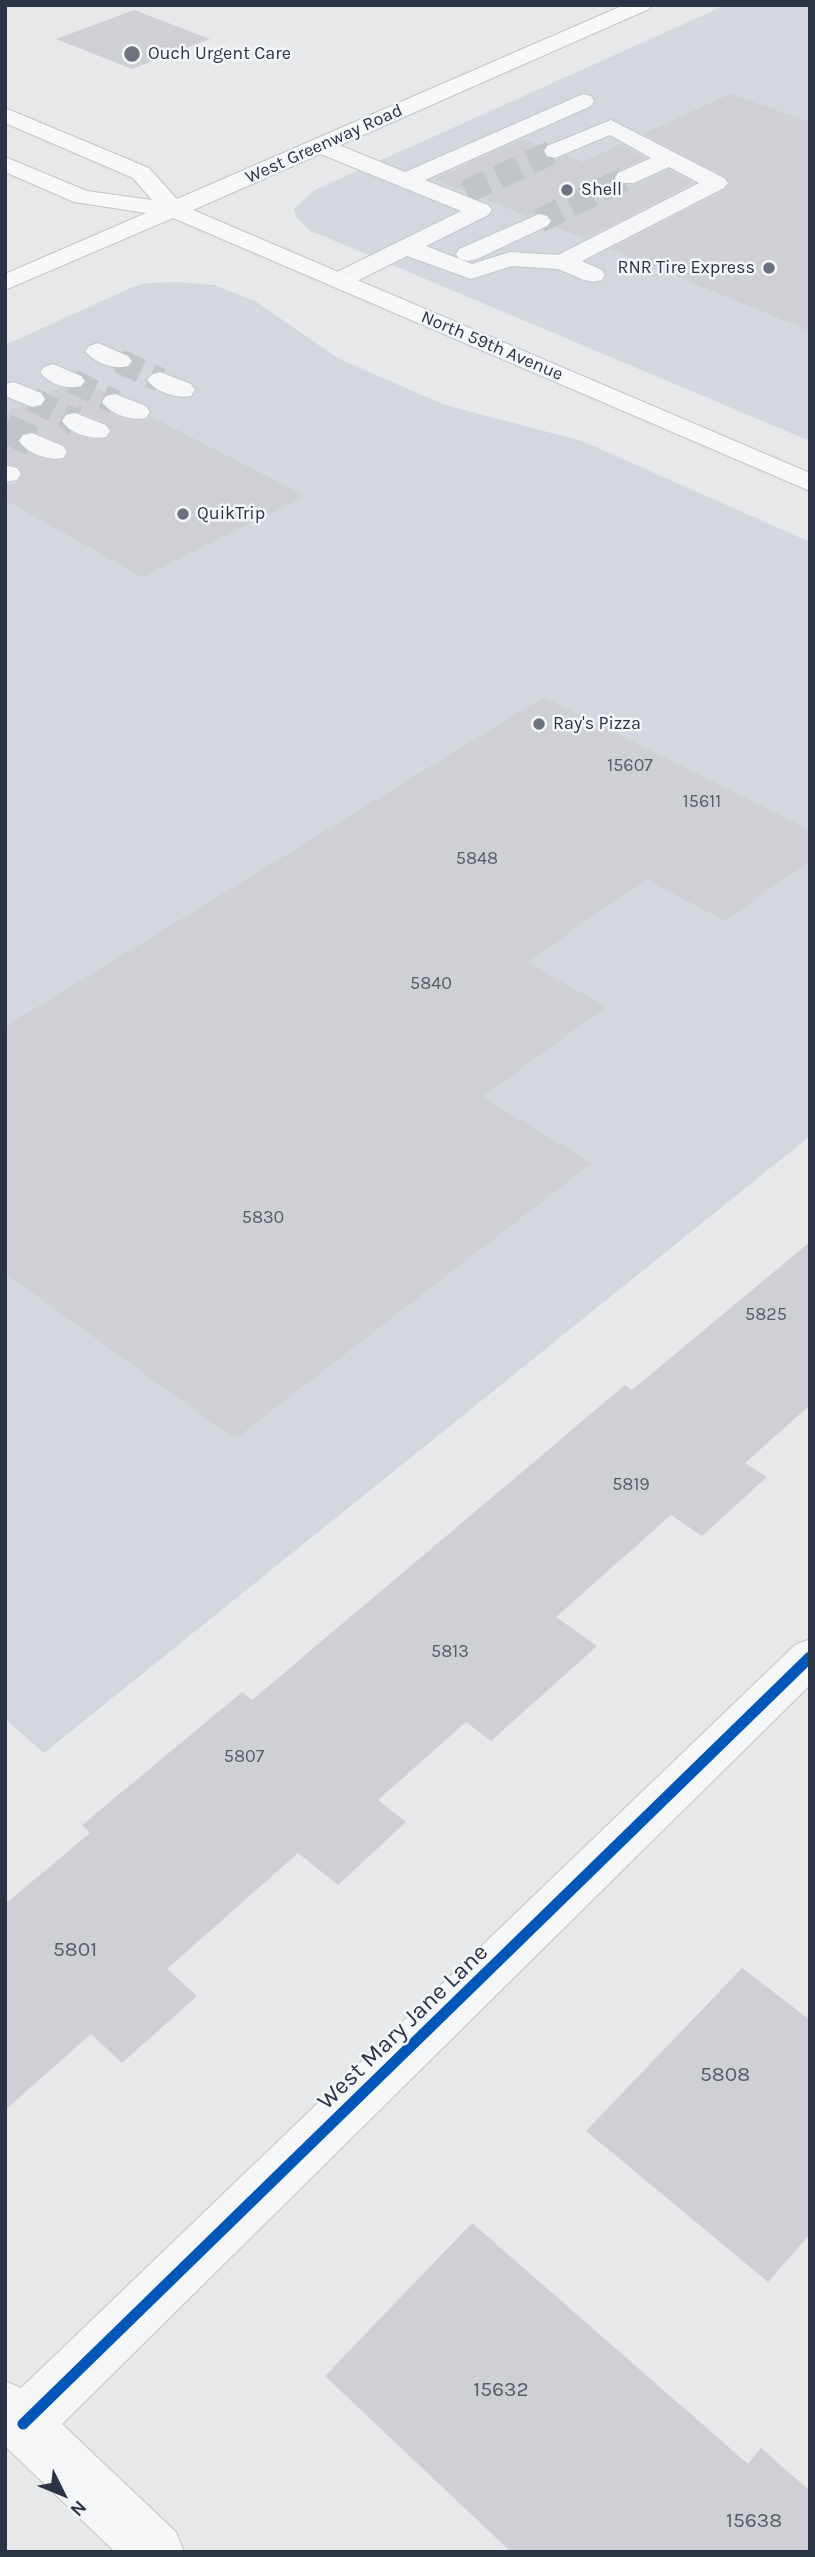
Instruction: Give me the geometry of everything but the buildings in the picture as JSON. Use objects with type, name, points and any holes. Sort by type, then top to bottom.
[{"type":"main road","name":"West Greenway Road","points":[[5,283],[642,5]]},
{"type":"main road","name":"North 59th Avenue","points":[[5,115],[141,173],[174,209]]},
{"type":"main road","name":"North 59th Avenue","points":[[5,164],[82,197],[174,209],[810,483]]},
{"type":"street","points":[[405,180],[583,101]]},
{"type":"street","points":[[555,151],[611,127],[716,183],[562,262]]},
{"type":"street","points":[[321,146],[405,180],[458,195],[480,210],[340,280]]},
{"type":"street","points":[[626,178],[669,158]]},
{"type":"street","points":[[448,263],[539,221]]},
{"type":"street","points":[[406,247],[471,272],[510,259],[562,262],[593,275]]},
{"type":"street","name":"West Mary Jane Lane","points":[[14,2416],[810,1657]]},
{"type":"street","points":[[14,2416],[156,2552]]},
{"type":"shaded area","points":[[726,5],[810,5],[810,441],[309,230],[297,218],[294,209],[315,190]]},
{"type":"shaded area","points":[[147,283],[214,285],[255,301],[339,359],[445,405],[582,441],[810,542],[810,1136],[44,1753],[5,1719],[5,345],[133,287]]},
{"type":"tunnel","points":[[466,192],[555,151]]},
{"type":"tunnel","points":[[539,221],[626,178]]},
{"type":"tunnel","points":[[119,361],[160,380]]},
{"type":"tunnel","points":[[72,381],[115,402]]},
{"type":"tunnel","points":[[32,399],[74,421]]},
{"type":"tunnel","points":[[71,419],[75,421]]},
{"type":"tunnel","points":[[5,428],[32,441]]},
{"type":"cycle path","points":[[23,2424],[810,1657]]},
{"type":"place","name":"Ouch Urgent Care","points":[[132,54]]},
{"type":"place","name":"Shell","points":[[567,190]]},
{"type":"place","name":"RNR Tire Express","points":[[769,268]]},
{"type":"place","name":"QuikTrip","points":[[183,514]]},
{"type":"place","name":"Ray's Pizza","points":[[539,724]]}]
